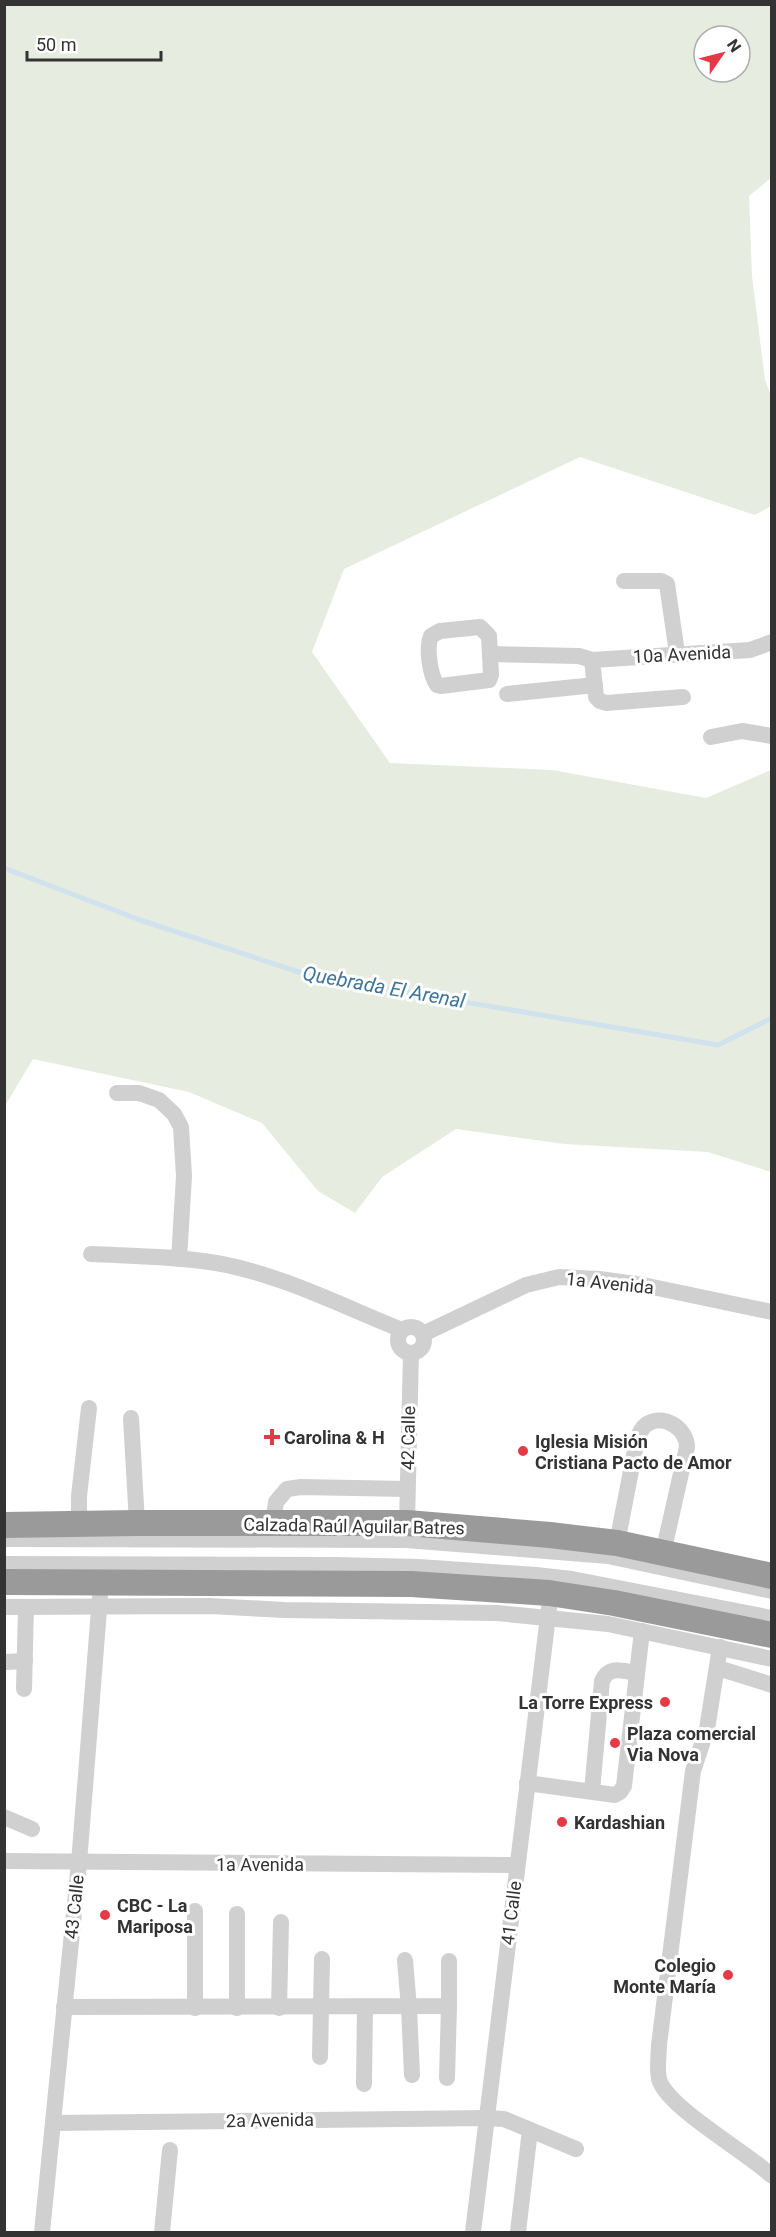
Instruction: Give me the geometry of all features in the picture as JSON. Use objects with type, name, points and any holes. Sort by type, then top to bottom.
[{"type":"highway","name":"Calzada Raúl Aguilar Batres","points":[[4,1525],[406,1523],[617,1543],[771,1576]]},
{"type":"highway","points":[[4,1582],[411,1584],[549,1605],[614,1603],[771,1635]]},
{"type":"street","points":[[624,581],[661,581],[668,587],[677,653]]},
{"type":"street","points":[[480,627],[489,636],[490,654],[491,675],[489,680],[441,686],[437,685],[433,678],[428,642],[435,633],[480,627]]},
{"type":"street","name":"10a Avenida","points":[[490,654],[579,656],[592,660],[750,650],[771,642]]},
{"type":"street","points":[[592,660],[596,697],[600,701],[606,703],[683,697]]},
{"type":"street","points":[[507,694],[595,685]]},
{"type":"street","points":[[711,737],[742,731],[771,736]]},
{"type":"street","points":[[117,1093],[140,1093],[159,1100],[174,1114],[181,1127],[184,1176],[179,1259]]},
{"type":"street","points":[[91,1254],[216,1263],[253,1272],[402,1330]]},
{"type":"street","name":"1a Avenida","points":[[423,1334],[525,1285],[559,1277],[599,1279],[643,1285],[771,1312]]},
{"type":"street","points":[[411,1326],[423,1334],[422,1348],[411,1353],[401,1348],[398,1343],[402,1330],[411,1326]]},
{"type":"street","name":"42 Calle","points":[[406,1523],[411,1353]]},
{"type":"street","points":[[79,1525],[79,1496],[90,1408]]},
{"type":"street","points":[[132,1419],[137,1523]]},
{"type":"street","points":[[617,1543],[637,1440],[646,1424],[663,1422],[677,1426],[683,1431],[687,1439],[687,1447],[663,1553]]},
{"type":"street","points":[[273,1524],[276,1502],[287,1489],[301,1487],[408,1489]]},
{"type":"street","points":[[4,1539],[406,1540],[608,1556],[771,1591]]},
{"type":"street","points":[[4,1564],[419,1567],[572,1579],[771,1618]]},
{"type":"street","name":"43 Calle","points":[[42,2232],[79,1863],[100,1607],[100,1581]]},
{"type":"street","points":[[4,1607],[210,1606],[284,1610],[497,1613],[549,1605],[608,1624],[771,1659]]},
{"type":"street","name":"41 Calle","points":[[473,2232],[549,1605]]},
{"type":"street","points":[[24,1689],[26,1607]]},
{"type":"street","points":[[527,1783],[615,1794],[620,1792],[624,1785],[642,1631]]},
{"type":"street","points":[[720,1647],[707,1729],[693,1772],[659,2045],[659,2080],[669,2096],[771,2176]]},
{"type":"street","points":[[4,1662],[25,1661]]},
{"type":"street","points":[[717,1668],[771,1685]]},
{"type":"street","points":[[592,1791],[602,1681],[605,1674],[612,1670],[637,1673]]},
{"type":"street","points":[[4,1817],[32,1829]]},
{"type":"street","name":"1a Avenida","points":[[4,1862],[516,1865]]},
{"type":"street","points":[[195,1911],[195,2008]]},
{"type":"street","points":[[237,1914],[237,2008]]},
{"type":"street","points":[[279,2008],[281,1922]]},
{"type":"street","points":[[320,2057],[322,1959]]},
{"type":"street","points":[[405,1960],[412,2075]]},
{"type":"street","points":[[447,2078],[449,1961]]},
{"type":"street","points":[[64,2007],[449,2007]]},
{"type":"street","points":[[364,2084],[365,2007]]},
{"type":"street","name":"2a Avenida","points":[[53,2123],[487,2118],[504,2120],[576,2149]]},
{"type":"street","points":[[518,2232],[530,2130]]},
{"type":"street","points":[[162,2232],[170,2150]]},
{"type":"shaded area","points":[[5,4],[771,5],[771,178],[749,196],[752,276],[765,380],[771,395],[771,506],[755,515],[580,457],[344,569],[312,652],[390,763],[552,770],[706,798],[771,770],[771,1172],[708,1152],[565,1144],[456,1129],[382,1177],[355,1213],[318,1191],[262,1123],[189,1092],[33,1059],[5,1106]]},
{"type":"waterway","name":"Quebrada El Arenal","points":[[4,868],[140,920],[311,976],[718,1045],[772,1018]]},
{"type":"place","name":"Carolina & H","points":[[272,1437]]},
{"type":"place","name":"Iglesia Misión Cristiana Pacto de Amor","points":[[523,1451]]},
{"type":"place","name":"La Torre Express","points":[[665,1702]]},
{"type":"place","name":"Plaza comercial Via Nova","points":[[615,1743]]},
{"type":"place","name":"Kardashian","points":[[562,1822]]},
{"type":"place","name":"CBC - La Mariposa","points":[[105,1915]]},
{"type":"place","name":"Colegio Monte María","points":[[728,1975]]}]
